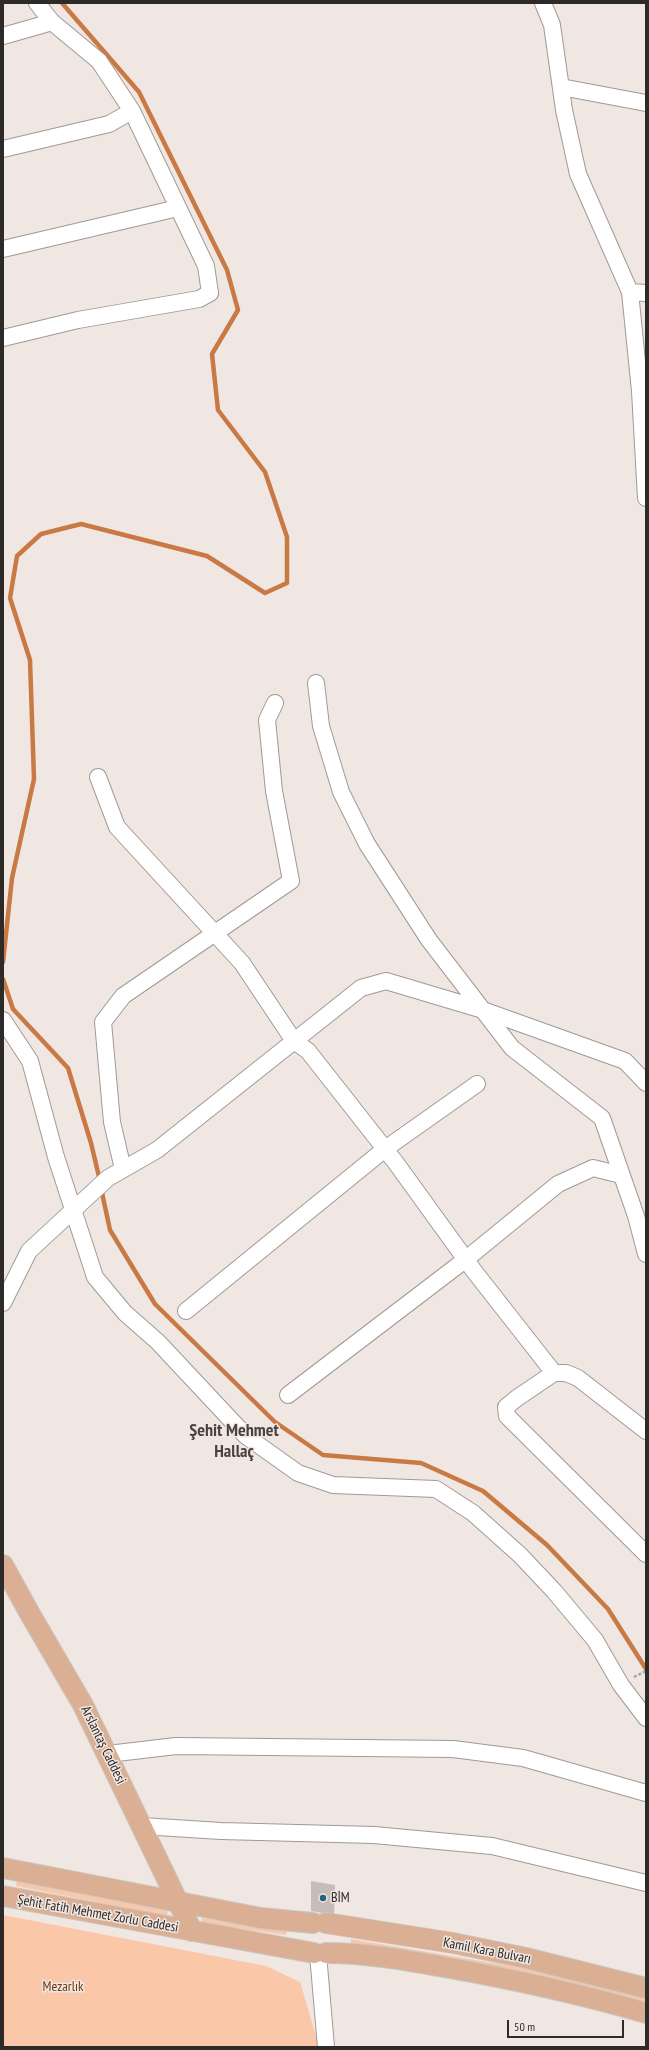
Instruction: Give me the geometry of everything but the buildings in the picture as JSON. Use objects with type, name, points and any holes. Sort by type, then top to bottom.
[{"type":"main road","name":"Arslantaş Caddesi","points":[[3,1565],[73,1686],[108,1754],[192,1931]]},
{"type":"main road","name":"Şehit Fatih Mehmet Zorlu Caddesi","points":[[3,1868],[178,1902]]},
{"type":"main road","name":"Şehit Fatih Mehmet Zorlu Caddesi","points":[[3,1896],[192,1931]]},
{"type":"main road","name":"Kamil Kara Bulvarı","points":[[178,1902],[261,1918],[319,1923],[453,1943],[518,1956],[646,1988]]},
{"type":"main road","points":[[319,1923],[333,1928],[336,1936],[335,1944],[319,1953],[305,1945],[304,1938],[305,1931],[319,1923]]},
{"type":"main road","name":"Kamil Kara Bulvarı","points":[[192,1931],[319,1953],[366,1954],[499,1977],[646,2013]]},
{"type":"street","points":[[3,338],[78,320],[199,299],[210,293],[206,266],[132,111],[99,61],[52,22],[37,3]]},
{"type":"street","points":[[543,3],[552,25],[560,87],[578,174],[630,292],[643,400],[646,498]]},
{"type":"street","points":[[3,36],[52,22]]},
{"type":"street","points":[[560,87],[646,103]]},
{"type":"street","points":[[3,149],[109,124],[132,111]]},
{"type":"street","points":[[3,249],[178,208]]},
{"type":"street","points":[[630,292],[646,293]]},
{"type":"street","points":[[316,683],[320,726],[341,792],[367,844],[430,940],[480,1009],[512,1048],[602,1118],[636,1216],[646,1254]]},
{"type":"street","points":[[123,1169],[112,1122],[102,1022],[124,996],[291,881],[274,792],[267,720],[275,703]]},
{"type":"street","points":[[98,777],[117,827],[242,963],[294,1041],[308,1051],[385,1150],[465,1260],[554,1373]]},
{"type":"street","points":[[3,1303],[29,1251],[108,1178],[157,1150],[361,988],[386,981],[480,1009],[625,1060],[646,1084]]},
{"type":"street","points":[[3,1020],[30,1061],[56,1157],[78,1207],[95,1277],[125,1313],[158,1342],[246,1436],[298,1473],[333,1485],[436,1489],[473,1514],[520,1555],[554,1590],[595,1640],[621,1684],[646,1718]]},
{"type":"street","points":[[186,1311],[385,1150],[477,1084]]},
{"type":"street","points":[[288,1395],[465,1260],[558,1184],[593,1168],[621,1175]]},
{"type":"street","points":[[646,1430],[578,1378],[566,1373],[554,1373],[506,1407],[507,1416],[646,1554]]},
{"type":"street","points":[[108,1754],[176,1746],[453,1749],[523,1758],[646,1793]]},
{"type":"street","points":[[142,1826],[221,1831],[374,1835],[492,1846],[646,1883]]},
{"type":"street","points":[[319,1953],[326,2047]]},
{"type":"green space","points":[[17,1880],[168,1911],[167,1916],[16,1886]]},
{"type":"green space","name":"Mezarlık","points":[[3,1915],[266,1966],[300,1982],[318,2047],[3,2047]]},
{"type":"green space","points":[[202,1918],[287,1931],[286,1935],[202,1923]]},
{"type":"green space","points":[[351,1939],[546,1972],[646,1998],[646,2005],[449,1960],[351,1943]]},
{"type":"waterway","points":[[3,962],[12,878],[34,779],[30,660],[10,598],[17,556],[41,534],[81,524],[207,556],[265,593],[287,583],[287,537],[265,472],[218,410],[212,354],[238,310],[227,270],[139,92],[62,3]]},
{"type":"waterway","points":[[3,979],[13,1009],[68,1068],[91,1143],[100,1181]]},
{"type":"waterway","points":[[101,1188],[110,1230],[155,1304],[275,1422],[323,1455],[421,1463],[483,1491],[547,1545],[608,1609],[646,1669]]},
{"type":"place","name":"BİM","points":[[323,1898]]},
{"type":"district","name":"Şehit Mehmet Hallaç","points":[[234,1441]]}]
